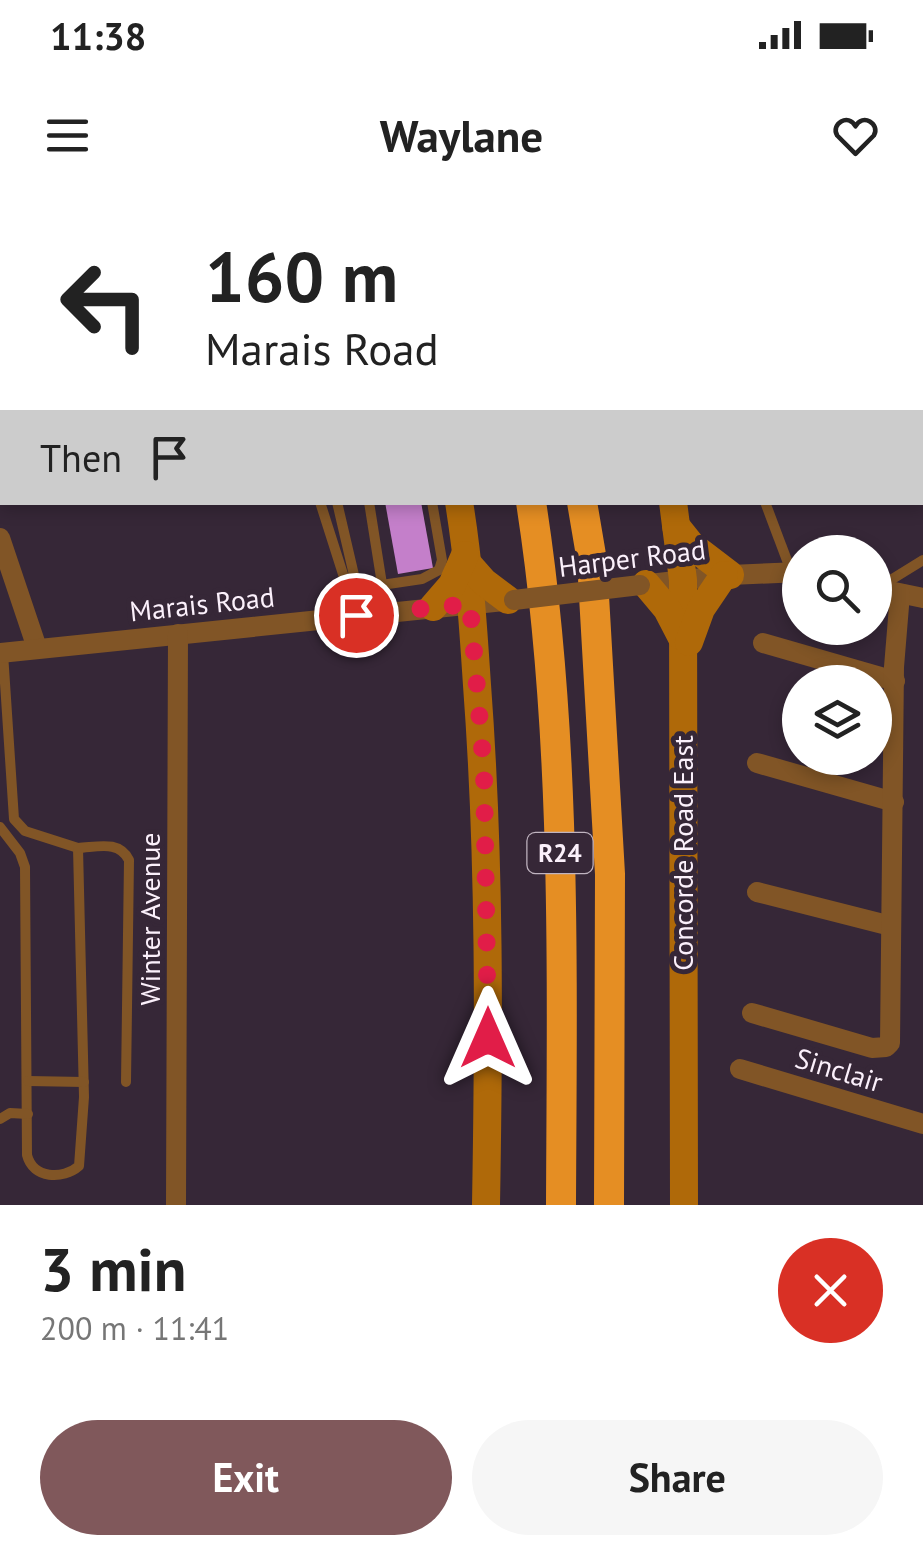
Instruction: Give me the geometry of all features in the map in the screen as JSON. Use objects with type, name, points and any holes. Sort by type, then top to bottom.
[{"type":"highway","name":"R24","points":[[530,505],[541,570],[562,873],[561,1205]]},
{"type":"highway","name":"R24","points":[[583,505],[592,561],[610,874],[609,1205]]},
{"type":"main road","points":[[459,505],[468,557],[484,770],[488,898],[486,1205]]},
{"type":"main road","points":[[675,519],[692,546],[727,575],[702,609],[683,650]]},
{"type":"main road","points":[[675,519],[645,584],[668,609],[683,650]]},
{"type":"main road","name":"Concorde Road East","points":[[675,519],[683,580],[684,1205]]},
{"type":"main road","points":[[468,557],[484,582],[508,601],[474,640]]},
{"type":"main road","points":[[433,607],[468,557]]},
{"type":"street","points":[[0,538],[37,648]]},
{"type":"street","name":"Harper Road","points":[[470,604],[727,575],[782,573]]},
{"type":"street","points":[[892,592],[923,598]]},
{"type":"street","points":[[752,1014],[872,1048],[886,1047],[891,1038],[895,681],[900,594]]},
{"type":"street","name":"Marais Road","points":[[2,653],[470,604]]},
{"type":"street","name":"Winter Avenue","points":[[176,1205],[178,634]]},
{"type":"street","points":[[762,642],[895,681]]},
{"type":"street","points":[[757,763],[894,802]]},
{"type":"street","points":[[758,892],[892,926]]},
{"type":"street","name":"Sinclair","points":[[740,1069],[923,1124]]},
{"type":"lane","points":[[321,505],[353,589]]},
{"type":"lane","points":[[338,505],[356,615]]},
{"type":"lane","points":[[369,505],[382,584]]},
{"type":"lane","points":[[353,589],[422,579],[439,570],[442,560],[433,505]]},
{"type":"lane","points":[[767,505],[782,539]]},
{"type":"lane","points":[[892,578],[923,560]]},
{"type":"lane","points":[[2,653],[14,819],[25,831],[78,848],[115,846],[129,860],[126,1082]]},
{"type":"lane","points":[[0,827],[25,866],[26,1156],[31,1168],[46,1174],[76,1171],[79,1166],[84,1082],[78,848]]},
{"type":"lane","points":[[28,1081],[84,1082]]},
{"type":"lane","points":[[0,1118],[10,1113],[28,1114]]},
{"type":"building","points":[[386,505],[422,505],[433,568],[398,574]]},
{"type":"route","points":[[356,615],[470,604],[484,770],[488,1038]]}]
